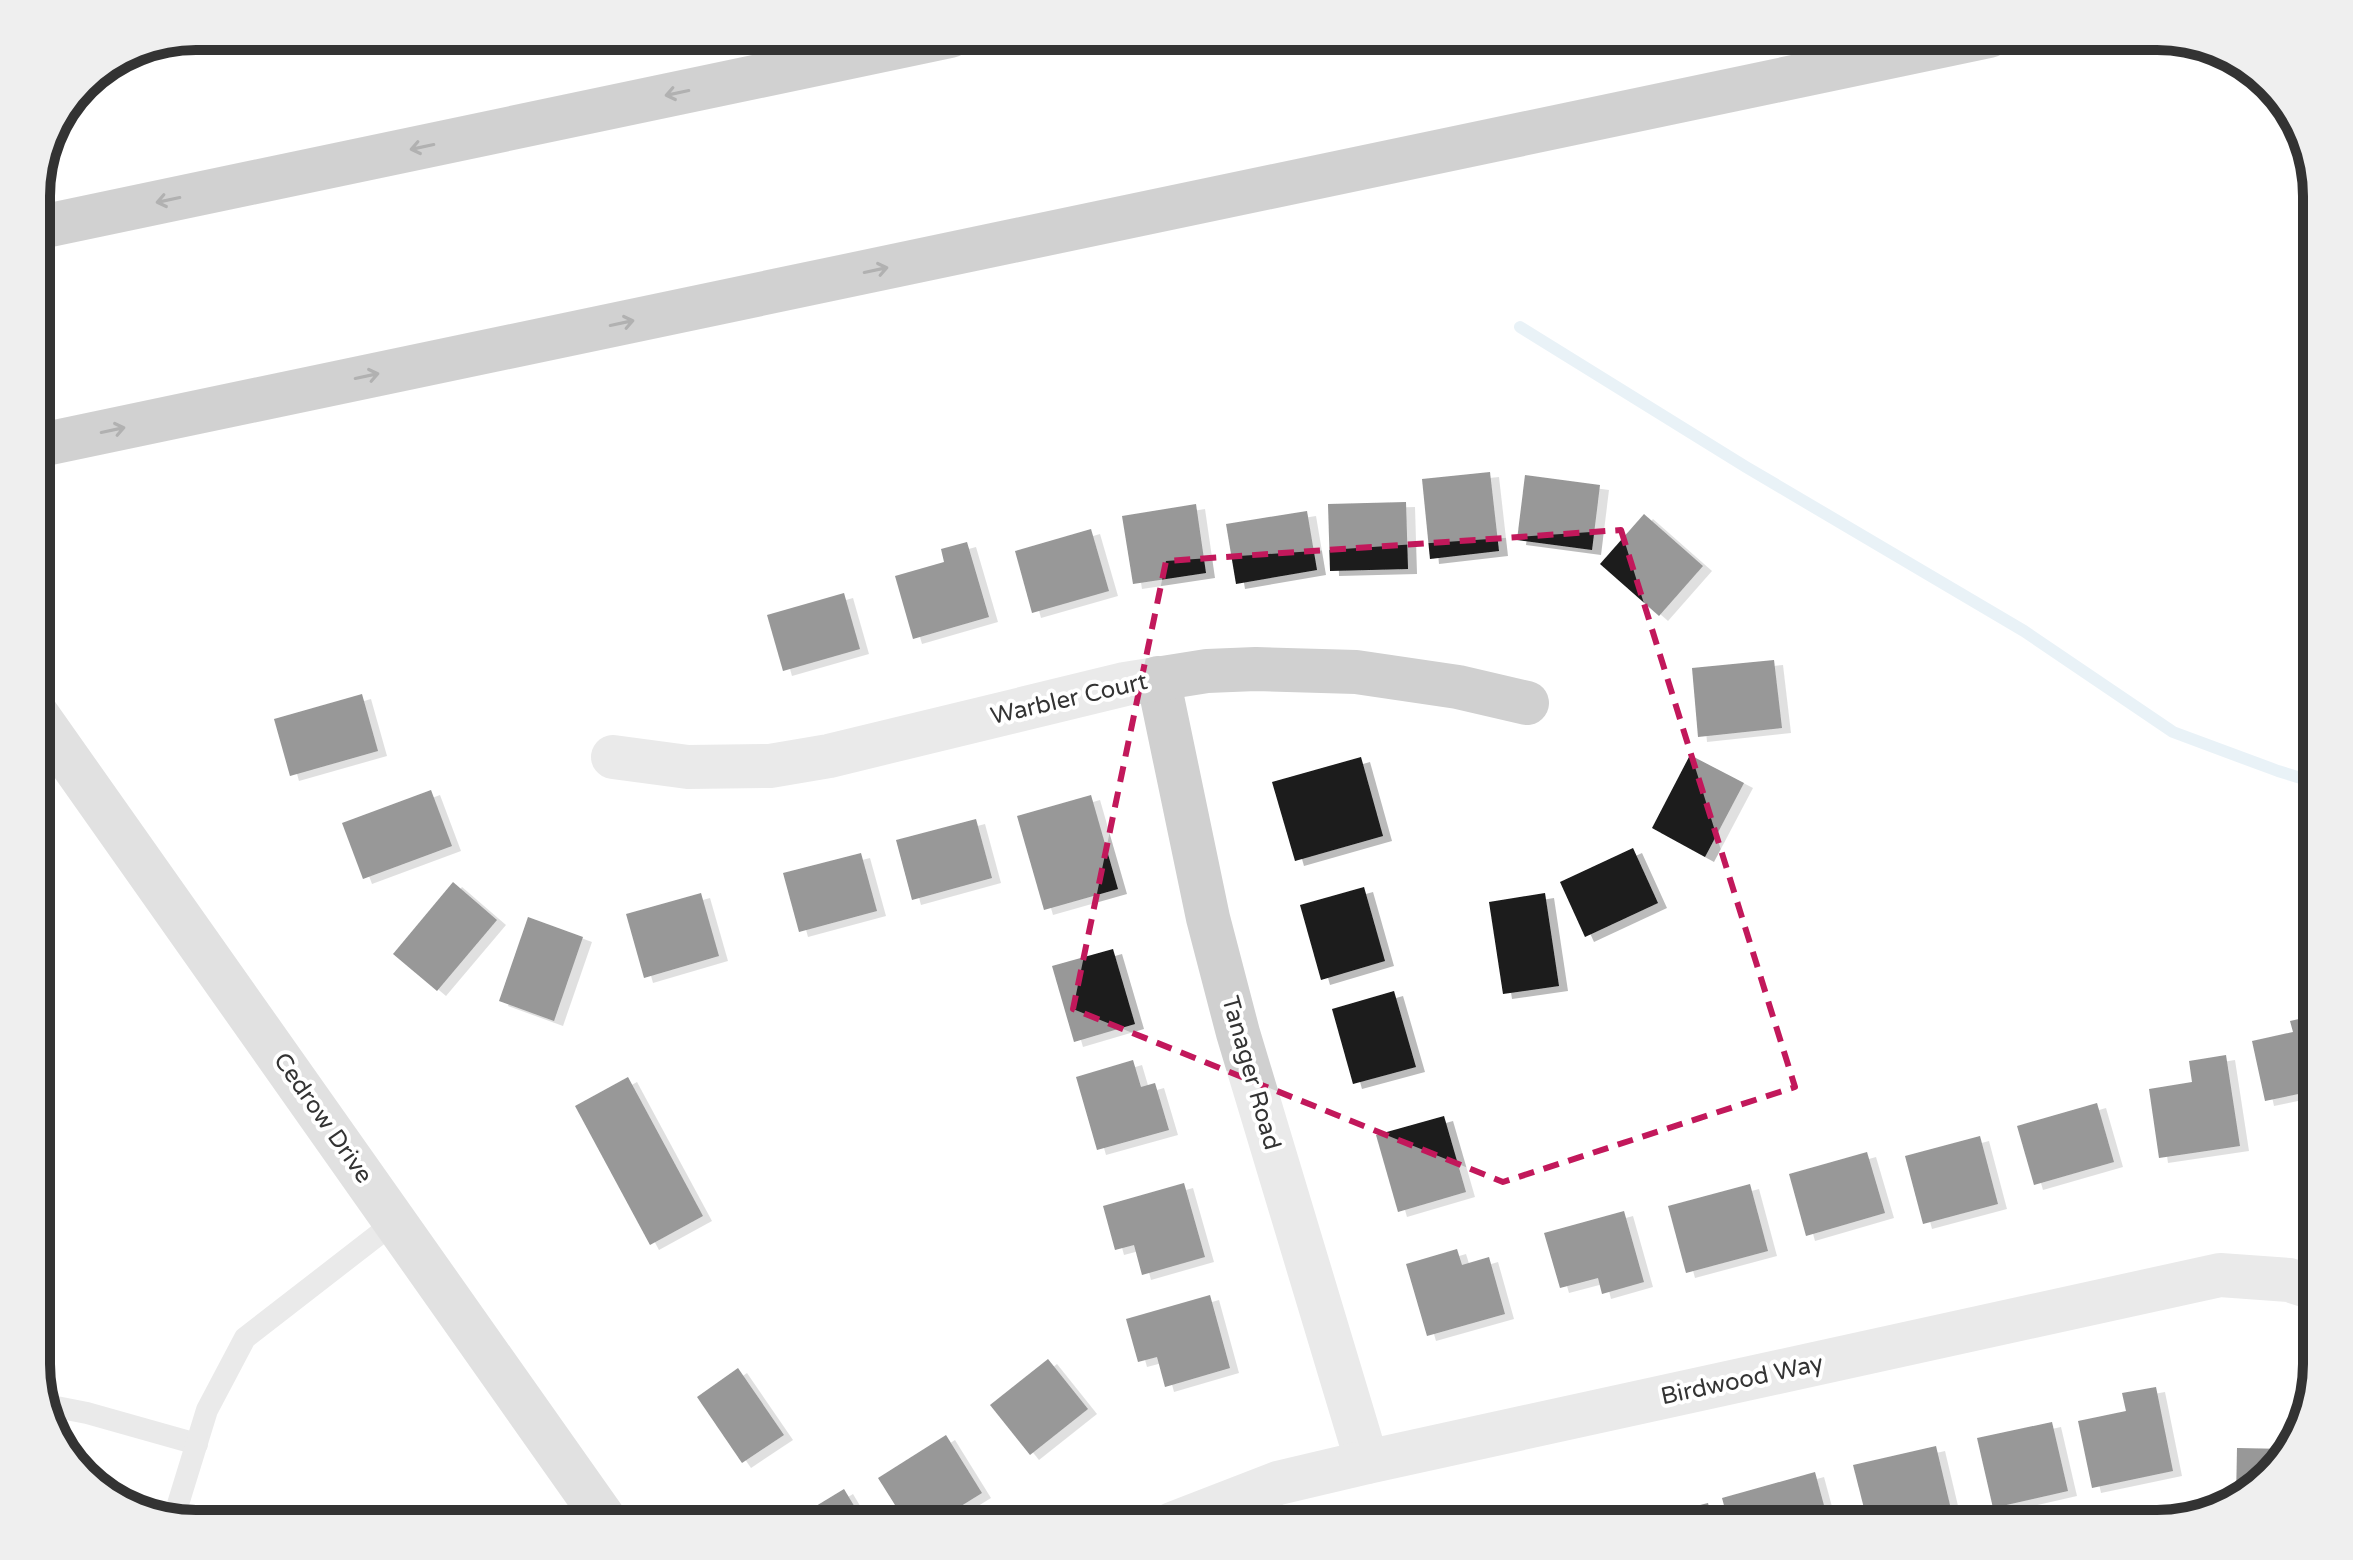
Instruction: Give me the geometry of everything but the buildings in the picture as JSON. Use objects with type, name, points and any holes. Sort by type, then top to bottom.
[{"type":"highway","points":[[50,225],[883,50]]},
{"type":"highway","points":[[50,443],[1922,50]]},
{"type":"street","name":"Warbler Court","points":[[613,757],[688,767],[770,766],[829,756],[1158,678],[1256,669],[1356,672],[1458,687],[1527,703]]},
{"type":"street","name":"Tanager Road","points":[[1158,678],[1208,918],[1238,1033],[1367,1462]]},
{"type":"street","name":"Cedrow Drive","points":[[50,733],[598,1510]]},
{"type":"street","name":"Birdwood Way","points":[[1208,1510],[1278,1483],[1367,1462],[2220,1275],[2289,1280],[2303,1284]]},
{"type":"lane","points":[[177,1509],[207,1410],[245,1338],[396,1221]]},
{"type":"lane","points":[[57,1407],[197,1444]]},
{"type":"highlighted area","points":[[1621,530],[1795,1087],[1503,1182],[1073,1009],[1166,561]]},
{"type":"waterway","points":[[1520,327],[1746,467],[2024,631],[2173,732],[2303,779]]}]
